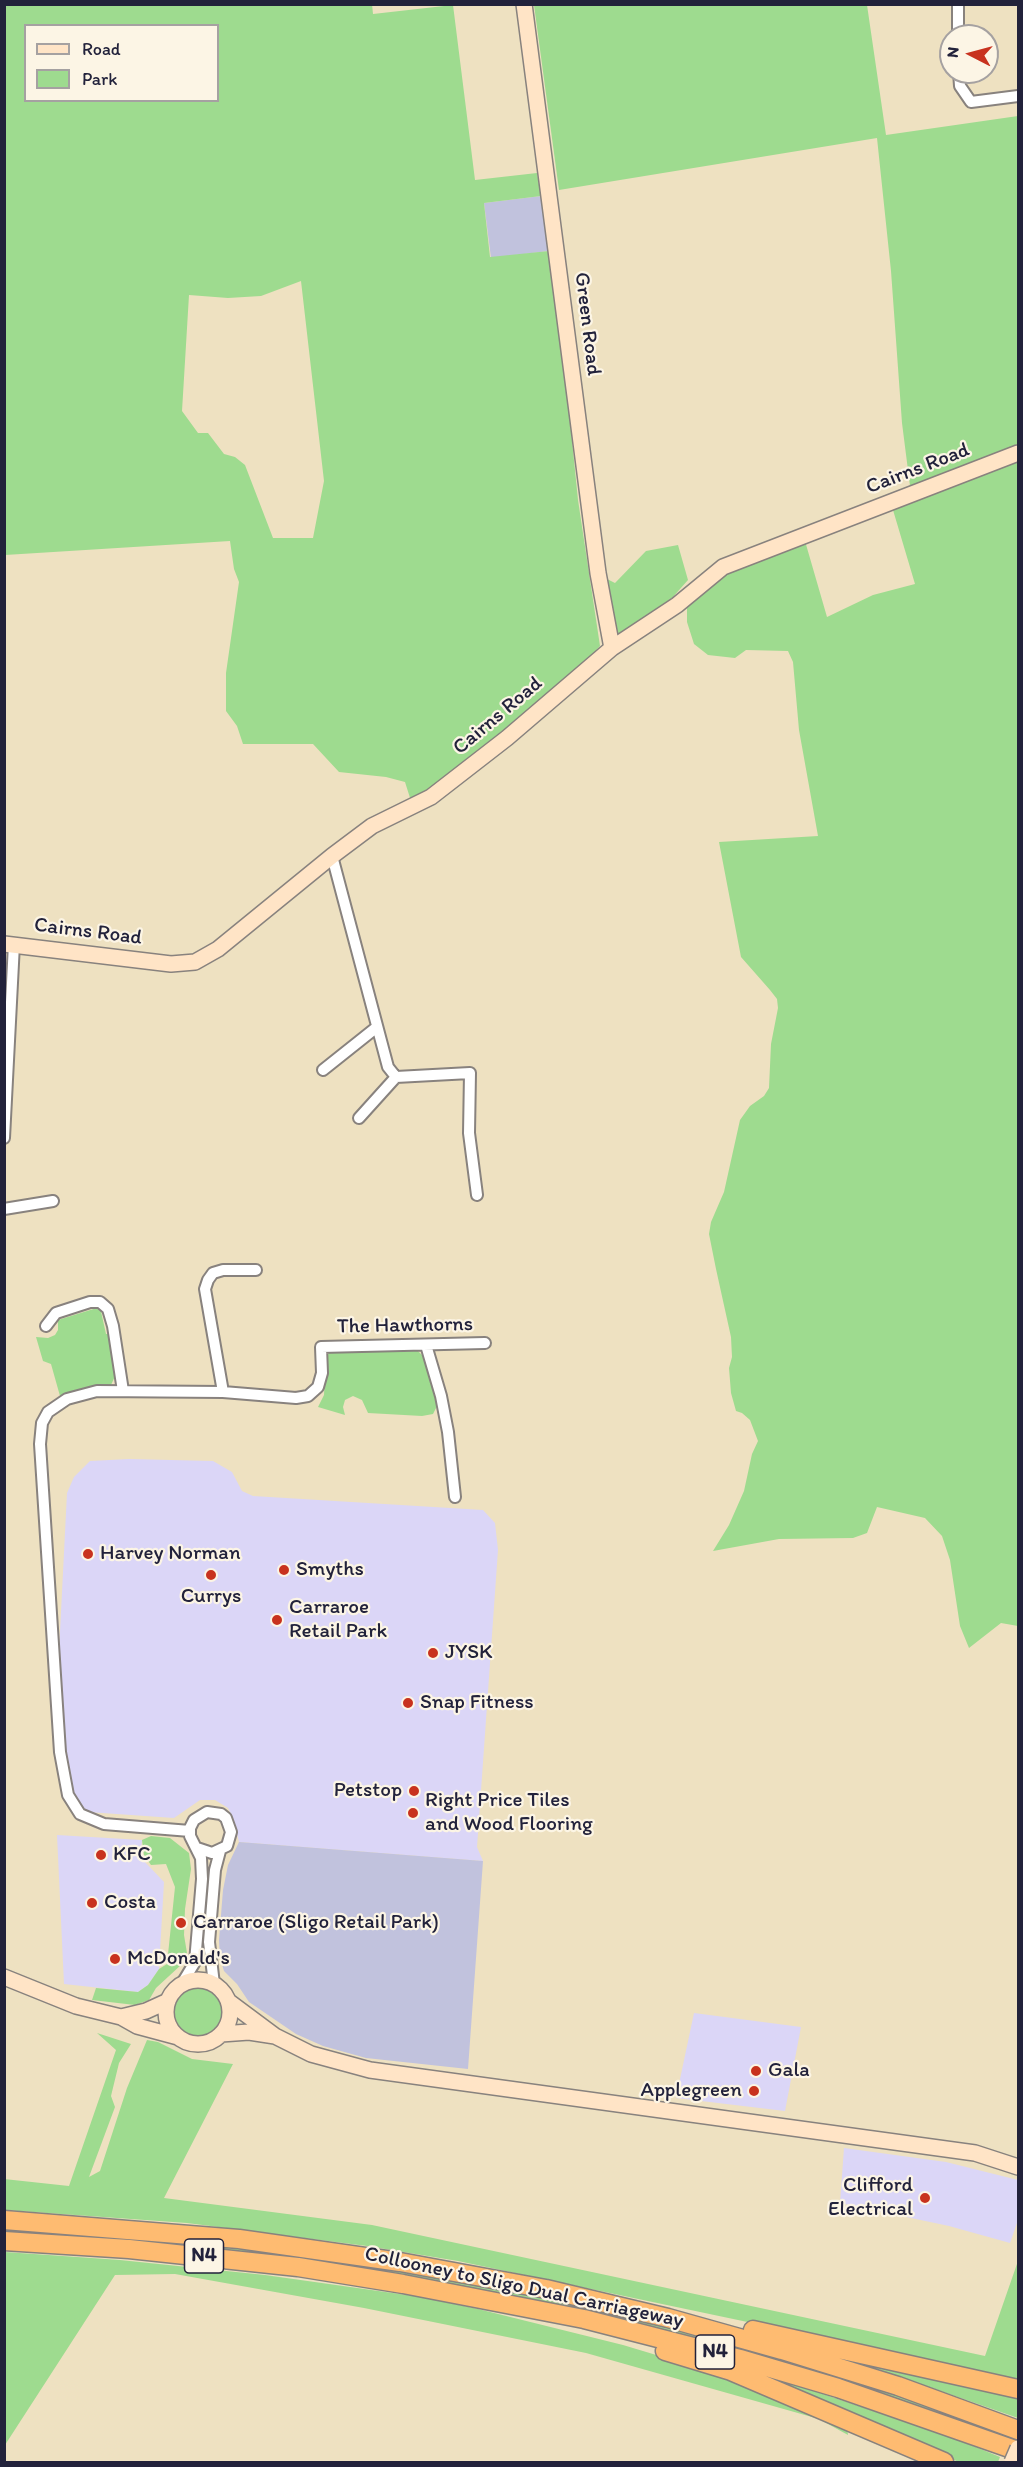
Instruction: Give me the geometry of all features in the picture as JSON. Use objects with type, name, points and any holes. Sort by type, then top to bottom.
[{"type":"highway","name":"Collooney to Sligo Dual Carriageway","points":[[4,2220],[239,2239],[420,2265],[546,2289],[668,2318],[782,2350],[898,2386],[1018,2430]]},
{"type":"highway","name":"Collooney to Sligo Dual Carriageway","points":[[4,2241],[129,2249],[298,2268],[518,2305],[584,2319],[740,2359],[883,2403],[1018,2450]]},
{"type":"highway","name":"N4","points":[[546,2289],[639,2302],[1018,2389]]},
{"type":"highway","name":"N4","points":[[518,2305],[730,2371],[944,2463]]},
{"type":"street","name":"Green Road","points":[[524,4],[598,573],[612,648]]},
{"type":"street","points":[[958,4],[958,24]]},
{"type":"street","points":[[960,84],[971,102],[1018,96]]},
{"type":"street","name":"Cairns Road","points":[[9,944],[171,964],[195,962],[218,949],[372,826],[431,797],[507,738],[612,648],[677,605],[723,567],[1018,453]]},
{"type":"street","points":[[332,856],[388,1067],[396,1077]]},
{"type":"street","points":[[4,1138],[9,944]]},
{"type":"street","points":[[322,1070],[377,1027]]},
{"type":"street","points":[[359,1118],[396,1077],[470,1073],[470,1133],[477,1195]]},
{"type":"street","points":[[4,1209],[53,1201]]},
{"type":"street","points":[[223,1392],[206,1289],[208,1280],[213,1273],[223,1270],[256,1270]]},
{"type":"street","points":[[46,1326],[56,1313],[90,1302],[100,1302],[108,1309],[113,1326],[123,1391]]},
{"type":"street","name":"The Hawthorns","points":[[190,1831],[104,1824],[80,1814],[68,1796],[60,1752],[39,1444],[42,1423],[48,1412],[55,1405],[67,1399],[97,1391],[223,1392],[296,1398],[308,1396],[318,1387],[322,1373],[321,1347],[485,1343]]},
{"type":"street","points":[[426,1345],[441,1396],[448,1432],[455,1497]]},
{"type":"street","points":[[214,1984],[209,1942],[215,1870],[220,1851],[226,1846],[231,1832],[226,1818],[221,1814],[213,1812],[201,1814],[194,1820],[190,1831],[193,1844],[204,1852],[220,1851]]},
{"type":"street","points":[[121,2017],[146,2011],[168,2001],[195,1962],[202,1879],[201,1858],[197,1848]]},
{"type":"street","points":[[4,1977],[76,2006],[121,2017],[137,2026],[197,2044],[212,2042],[221,2034],[230,2016],[228,2001]]},
{"type":"street","points":[[181,1985],[203,1980],[214,1984],[228,2001],[275,2036],[323,2059],[370,2070],[963,2152],[1018,2167]]},
{"type":"street","points":[[168,2001],[167,2016],[178,2037]]},
{"type":"street","points":[[221,2034],[249,2032],[275,2036]]},
{"type":"street","points":[[1012,2463],[1018,2450]]},
{"type":"shaded area","points":[[541,196],[549,251],[491,258],[484,203]]},
{"type":"shaded area","name":"Carraroe Retail Park","points":[[129,1459],[213,1461],[232,1472],[242,1491],[253,1496],[483,1510],[495,1523],[498,1550],[477,1847],[483,1861],[239,1842],[228,1808],[215,1800],[200,1800],[174,1818],[88,1812],[77,1803],[65,1783],[57,1691],[67,1493],[74,1477],[90,1461]]},
{"type":"shaded area","points":[[57,1835],[142,1840],[141,1851],[145,1862],[164,1882],[159,1969],[148,1985],[138,1992],[64,1984]]},
{"type":"shaded area","points":[[239,1842],[483,1861],[468,2069],[366,2058],[323,2046],[296,2034],[249,2002],[237,1984],[224,1971],[220,1958],[223,1890],[228,1865]]},
{"type":"shaded area","points":[[694,2013],[801,2027],[785,2111],[676,2098]]},
{"type":"shaded area","points":[[844,2148],[946,2162],[1018,2180],[1018,2220],[1010,2243],[949,2226],[840,2203]]},
{"type":"green space","points":[[372,4],[373,14],[453,5],[475,180],[537,173],[541,196],[484,203],[490,257],[549,251],[560,322],[578,500],[600,646],[583,665],[428,794],[411,801],[405,782],[386,777],[339,772],[313,744],[243,744],[237,726],[226,711],[226,673],[239,582],[234,569],[230,541],[5,555],[5,5]],"holes":[[[301,281],[324,481],[313,538],[273,538],[245,465],[235,457],[224,454],[208,433],[198,433],[182,411],[189,295],[228,298],[261,296]]]},
{"type":"green space","points":[[534,5],[867,5],[886,135],[1018,116],[1018,444],[910,486],[902,423],[891,271],[877,138],[559,190]]},
{"type":"green space","points":[[1018,460],[1018,1626],[1001,1623],[969,1648],[960,1626],[950,1560],[942,1536],[925,1518],[877,1507],[867,1533],[853,1538],[779,1539],[713,1551],[729,1525],[744,1491],[752,1454],[758,1441],[750,1420],[736,1411],[731,1393],[729,1368],[732,1357],[731,1337],[709,1234],[711,1222],[724,1192],[740,1120],[750,1106],[764,1096],[769,1088],[771,1044],[778,1008],[777,999],[741,957],[719,842],[818,836],[799,730],[793,662],[788,651],[746,650],[735,658],[708,655],[694,644],[687,622],[687,606],[726,574],[805,541],[827,617],[873,595],[915,584],[893,510]]},
{"type":"green space","points":[[678,545],[688,580],[672,598],[612,648],[605,578],[615,583],[646,551]]},
{"type":"green space","points":[[100,1307],[106,1334],[109,1334],[117,1372],[111,1385],[81,1389],[60,1396],[51,1364],[43,1361],[36,1337],[48,1338],[55,1335],[58,1330],[58,1320]]},
{"type":"green space","points":[[416,1349],[422,1355],[439,1402],[433,1414],[422,1416],[368,1413],[362,1400],[353,1396],[345,1400],[343,1407],[345,1415],[318,1407],[324,1395],[326,1357],[330,1352]]},
{"type":"green space","points":[[151,1836],[170,1838],[189,1853],[191,1869],[184,1935],[187,1953],[181,1965],[156,1988],[149,2000],[135,2005],[92,2000],[96,1988],[138,1992],[148,1985],[159,1969],[167,1964],[175,1887],[166,1864],[151,1865],[144,1855],[142,1840]]},
{"type":"green space","points":[[199,1986],[217,1993],[224,2011],[217,2029],[199,2036],[181,2029],[174,2011],[181,1993]]},
{"type":"green space","points":[[97,2033],[131,2044],[119,2063],[111,2096],[115,2107],[89,2177],[100,2171],[127,2088],[147,2040],[158,2042],[192,2059],[233,2064],[164,2198],[372,2225],[985,2356],[1018,2261],[1018,2382],[980,2371],[458,2261],[367,2246],[187,2223],[5,2210],[4,2179],[69,2186],[116,2050]]},
{"type":"green space","points":[[5,2226],[227,2244],[508,2287],[797,2359],[1013,2433],[1010,2440],[815,2371],[629,2321],[544,2302],[354,2266],[176,2244],[5,2233]]},
{"type":"green space","points":[[5,2252],[120,2260],[265,2275],[421,2297],[478,2309],[623,2345],[726,2376],[847,2426],[848,2435],[819,2419],[586,2353],[364,2308],[175,2274],[115,2275],[5,2445]]},
{"type":"green space","points":[[802,2345],[1018,2393],[1018,2418],[869,2366]]},
{"type":"green space","points":[[737,2369],[802,2387],[954,2438],[1000,2457],[998,2462],[959,2462]]},
{"type":"place","name":"Harvey Norman","points":[[88,1554]]},
{"type":"place","name":"Smyths","points":[[284,1570]]},
{"type":"place","name":"Currys","points":[[211,1575]]},
{"type":"place","name":"Carraroe Retail Park","points":[[277,1620]]},
{"type":"place","name":"JYSK","points":[[433,1653]]},
{"type":"place","name":"Snap Fitness","points":[[408,1703]]},
{"type":"place","name":"Petstop","points":[[414,1791]]},
{"type":"place","name":"Right Price Tiles and Wood Flooring","points":[[413,1813]]},
{"type":"place","name":"KFC","points":[[101,1855]]},
{"type":"place","name":"Costa","points":[[92,1903]]},
{"type":"place","name":"Carraroe (Sligo Retail Park)","points":[[181,1923]]},
{"type":"place","name":"McDonald's","points":[[115,1959]]},
{"type":"place","name":"Gala","points":[[756,2071]]},
{"type":"place","name":"Applegreen","points":[[754,2091]]},
{"type":"place","name":"Clifford Electrical","points":[[925,2198]]}]
